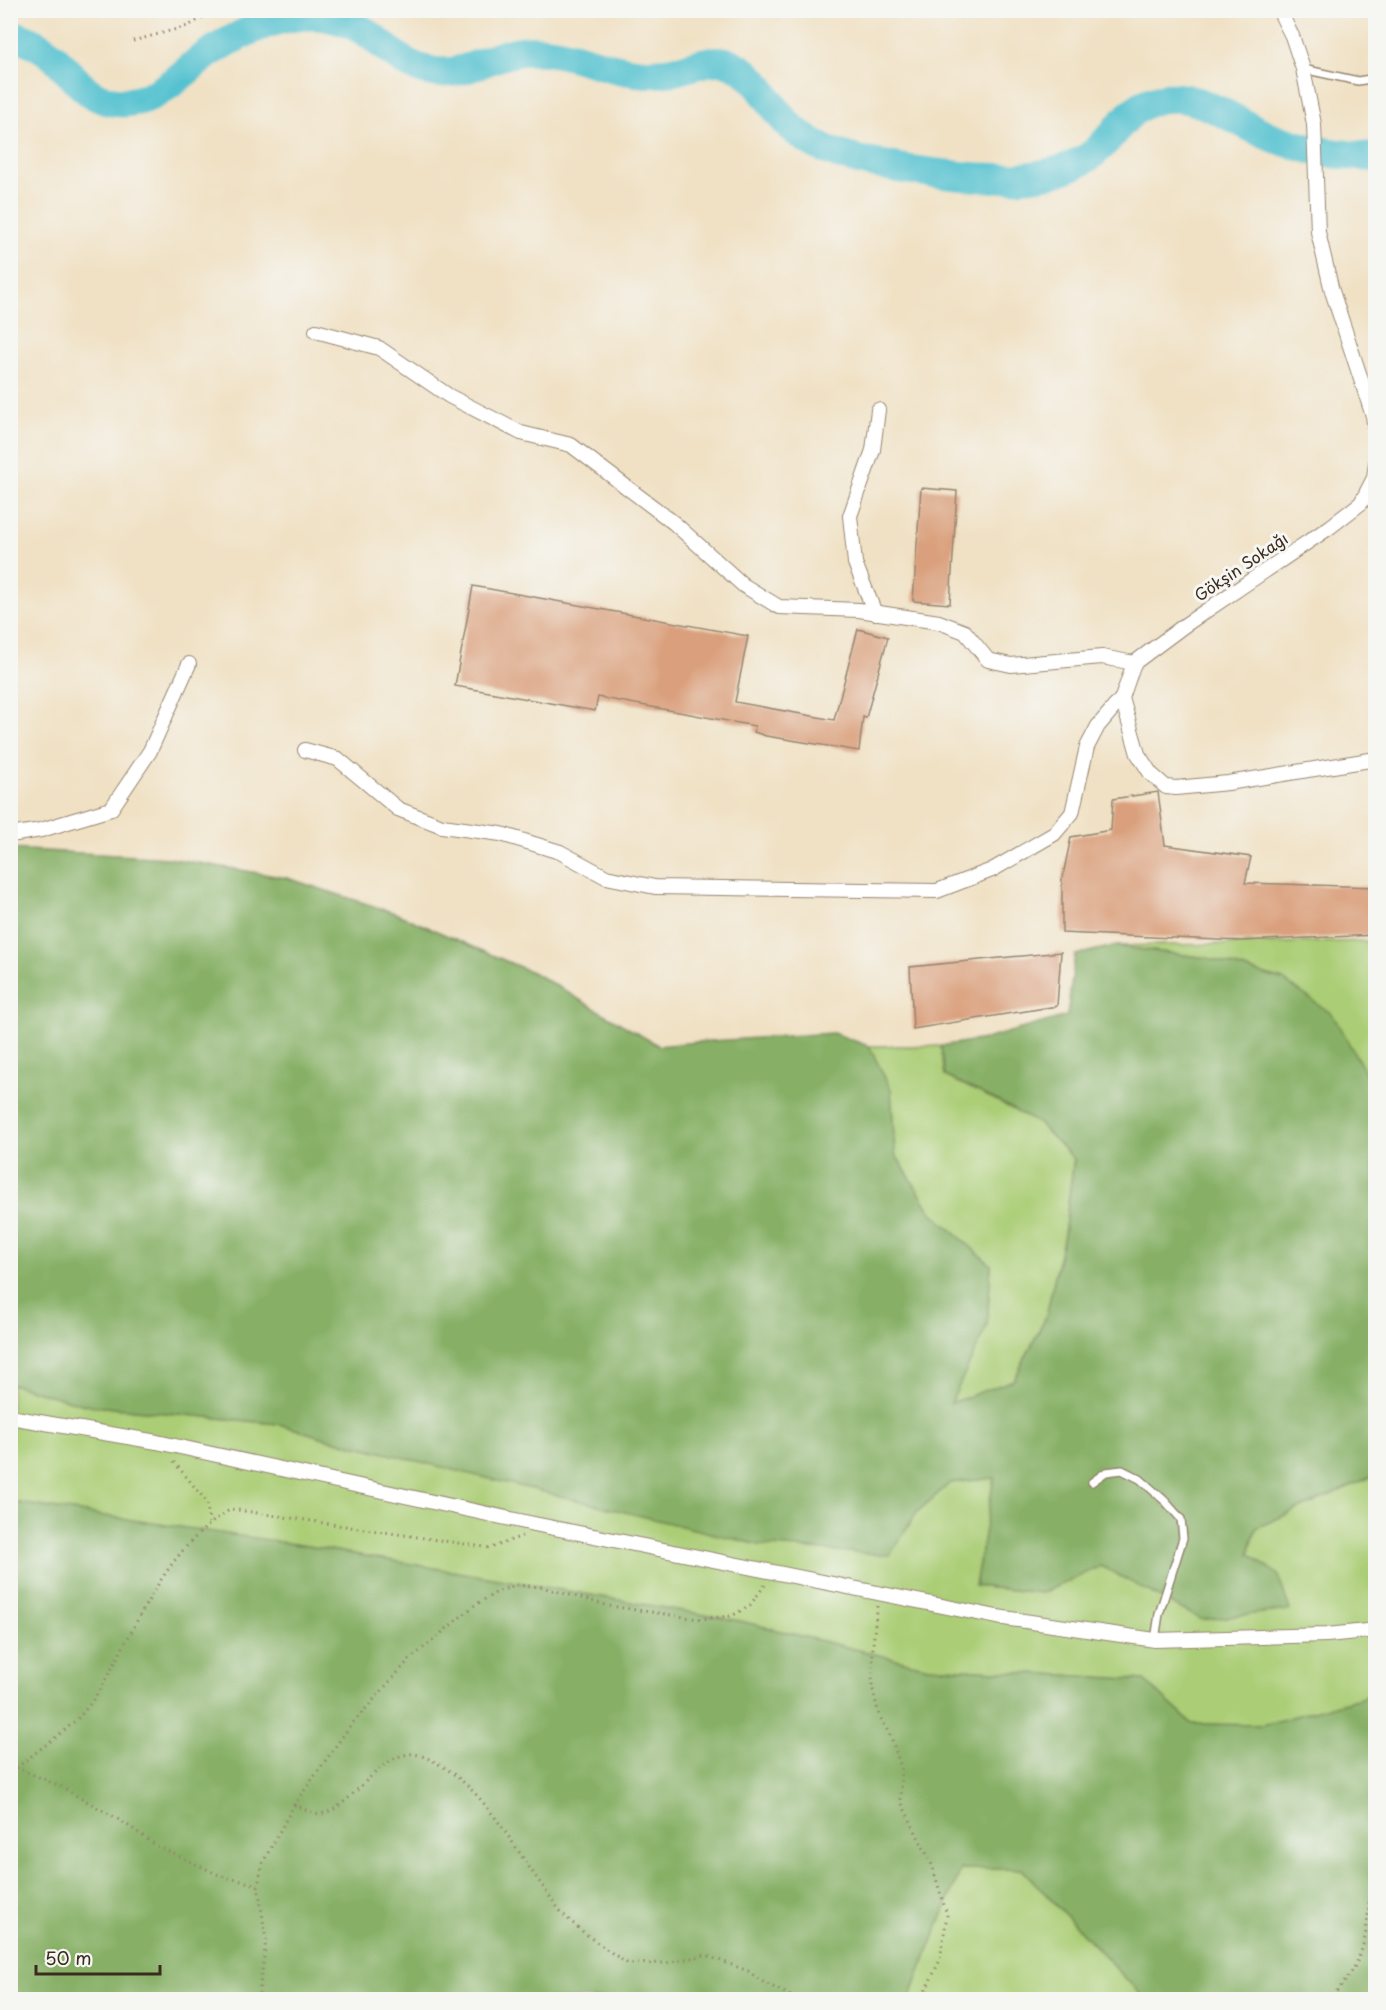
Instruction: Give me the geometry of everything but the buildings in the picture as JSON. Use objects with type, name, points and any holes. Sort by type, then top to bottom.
[{"type":"street","points":[[1279,10],[1292,36],[1304,69],[1314,124],[1318,232],[1332,291],[1373,416],[1376,436]]},
{"type":"street","points":[[305,750],[338,759],[398,809],[442,826],[501,834],[560,852],[606,877],[655,886],[937,891],[992,870],[1054,834],[1072,813],[1087,747],[1098,726],[1122,698],[1134,663],[1102,657],[1011,665],[988,660],[965,632],[939,622],[875,613],[779,606],[743,585],[674,523],[572,445],[521,433],[449,396],[379,348],[316,331]]},
{"type":"street","points":[[875,613],[855,563],[849,516],[873,450],[878,410]]},
{"type":"street","name":"Gökşin Sokağı","points":[[1134,663],[1361,503],[1374,478],[1376,463]]},
{"type":"street","points":[[10,835],[41,830],[111,809],[150,751],[189,663]]},
{"type":"street","points":[[1122,698],[1138,754],[1151,774],[1166,787],[1228,783],[1376,759]]},
{"type":"street","points":[[10,1417],[158,1442],[547,1527],[998,1617],[1155,1640],[1327,1635],[1376,1630]]},
{"type":"lane","points":[[1304,69],[1358,81],[1376,78]]},
{"type":"lane","points":[[1092,1482],[1106,1472],[1122,1470],[1140,1479],[1181,1519],[1183,1538],[1159,1614],[1155,1640]]},
{"type":"path","points":[[133,41],[188,27],[216,10]]},
{"type":"path","points":[[158,1442],[207,1502],[209,1523]]},
{"type":"path","points":[[17,1768],[81,1715],[110,1672],[156,1584],[181,1551],[209,1523],[231,1509],[491,1548],[547,1527]]},
{"type":"path","points":[[258,2000],[266,1940],[258,1885],[263,1862],[294,1805],[350,1725],[409,1660],[474,1605],[497,1592],[516,1585],[541,1587],[610,1606],[698,1619],[732,1616],[750,1605],[774,1572]]},
{"type":"path","points":[[879,1593],[873,1644],[872,1686],[879,1715],[891,1737],[901,1767],[901,1802],[932,1865],[947,1915],[940,1960],[926,1989],[925,2000]]},
{"type":"path","points":[[294,1805],[317,1814],[329,1811],[343,1803],[373,1772],[393,1760],[410,1753],[427,1758],[446,1768],[486,1804],[528,1867],[563,1913],[628,1964],[666,1963],[705,1955],[748,1971],[761,1981],[798,2000]]},
{"type":"path","points":[[10,1767],[58,1785],[123,1822],[157,1846],[221,1876],[258,1885]]},
{"type":"path","points":[[1328,2000],[1344,1985],[1354,1970],[1365,1939],[1371,1870],[1376,1861]]},
{"type":"green space","points":[[10,849],[169,858],[287,878],[395,913],[536,974],[659,1046],[833,1033],[869,1046],[891,1090],[895,1154],[931,1212],[991,1265],[987,1325],[951,1403],[1014,1380],[1046,1317],[1064,1235],[1074,1159],[1039,1124],[998,1101],[945,1076],[941,1046],[985,1039],[1067,1016],[1075,955],[1114,946],[1207,958],[1283,980],[1332,1014],[1375,1089],[1375,1475],[1256,1528],[1249,1553],[1278,1575],[1290,1610],[1202,1620],[1101,1566],[1042,1593],[975,1586],[994,1478],[950,1483],[917,1512],[890,1555],[759,1545],[328,1439],[279,1424],[85,1405],[11,1384]]},
{"type":"green space","points":[[1375,941],[1375,1089],[1360,1064],[1207,958],[1114,946]]},
{"type":"green space","points":[[869,1046],[941,1046],[945,1076],[998,1101],[1039,1124],[1074,1159],[1064,1235],[1046,1317],[1014,1380],[950,1404],[987,1325],[991,1265],[931,1212],[895,1154],[891,1090]]},
{"type":"green space","points":[[11,1384],[85,1405],[279,1424],[328,1439],[553,1494],[890,1555],[917,1512],[950,1483],[994,1478],[975,1586],[1042,1593],[1101,1566],[1140,1585],[1278,1575],[1249,1553],[1256,1528],[1375,1475],[1375,1694],[1263,1725],[1192,1724],[1144,1680],[928,1667],[740,1621],[307,1546],[11,1502]]},
{"type":"green space","points":[[11,1502],[307,1546],[740,1621],[928,1667],[1144,1680],[1192,1724],[1263,1725],[1375,1694],[1375,1999],[1145,1999],[1022,1869],[961,1869],[909,1999],[11,1999]]},
{"type":"green space","points":[[960,1869],[1022,1869],[1145,1999],[909,2000]]},
{"type":"waterway","points":[[10,34],[46,51],[86,90],[109,101],[138,101],[151,96],[208,54],[247,32],[291,17],[321,16],[357,27],[403,60],[417,68],[435,72],[458,71],[511,53],[538,50],[632,72],[648,73],[675,71],[723,61],[748,74],[787,123],[812,143],[857,160],[926,172],[1000,178],[1049,173],[1071,166],[1090,156],[1123,121],[1141,106],[1166,98],[1194,101],[1272,137],[1310,149],[1336,154],[1376,157]]}]
